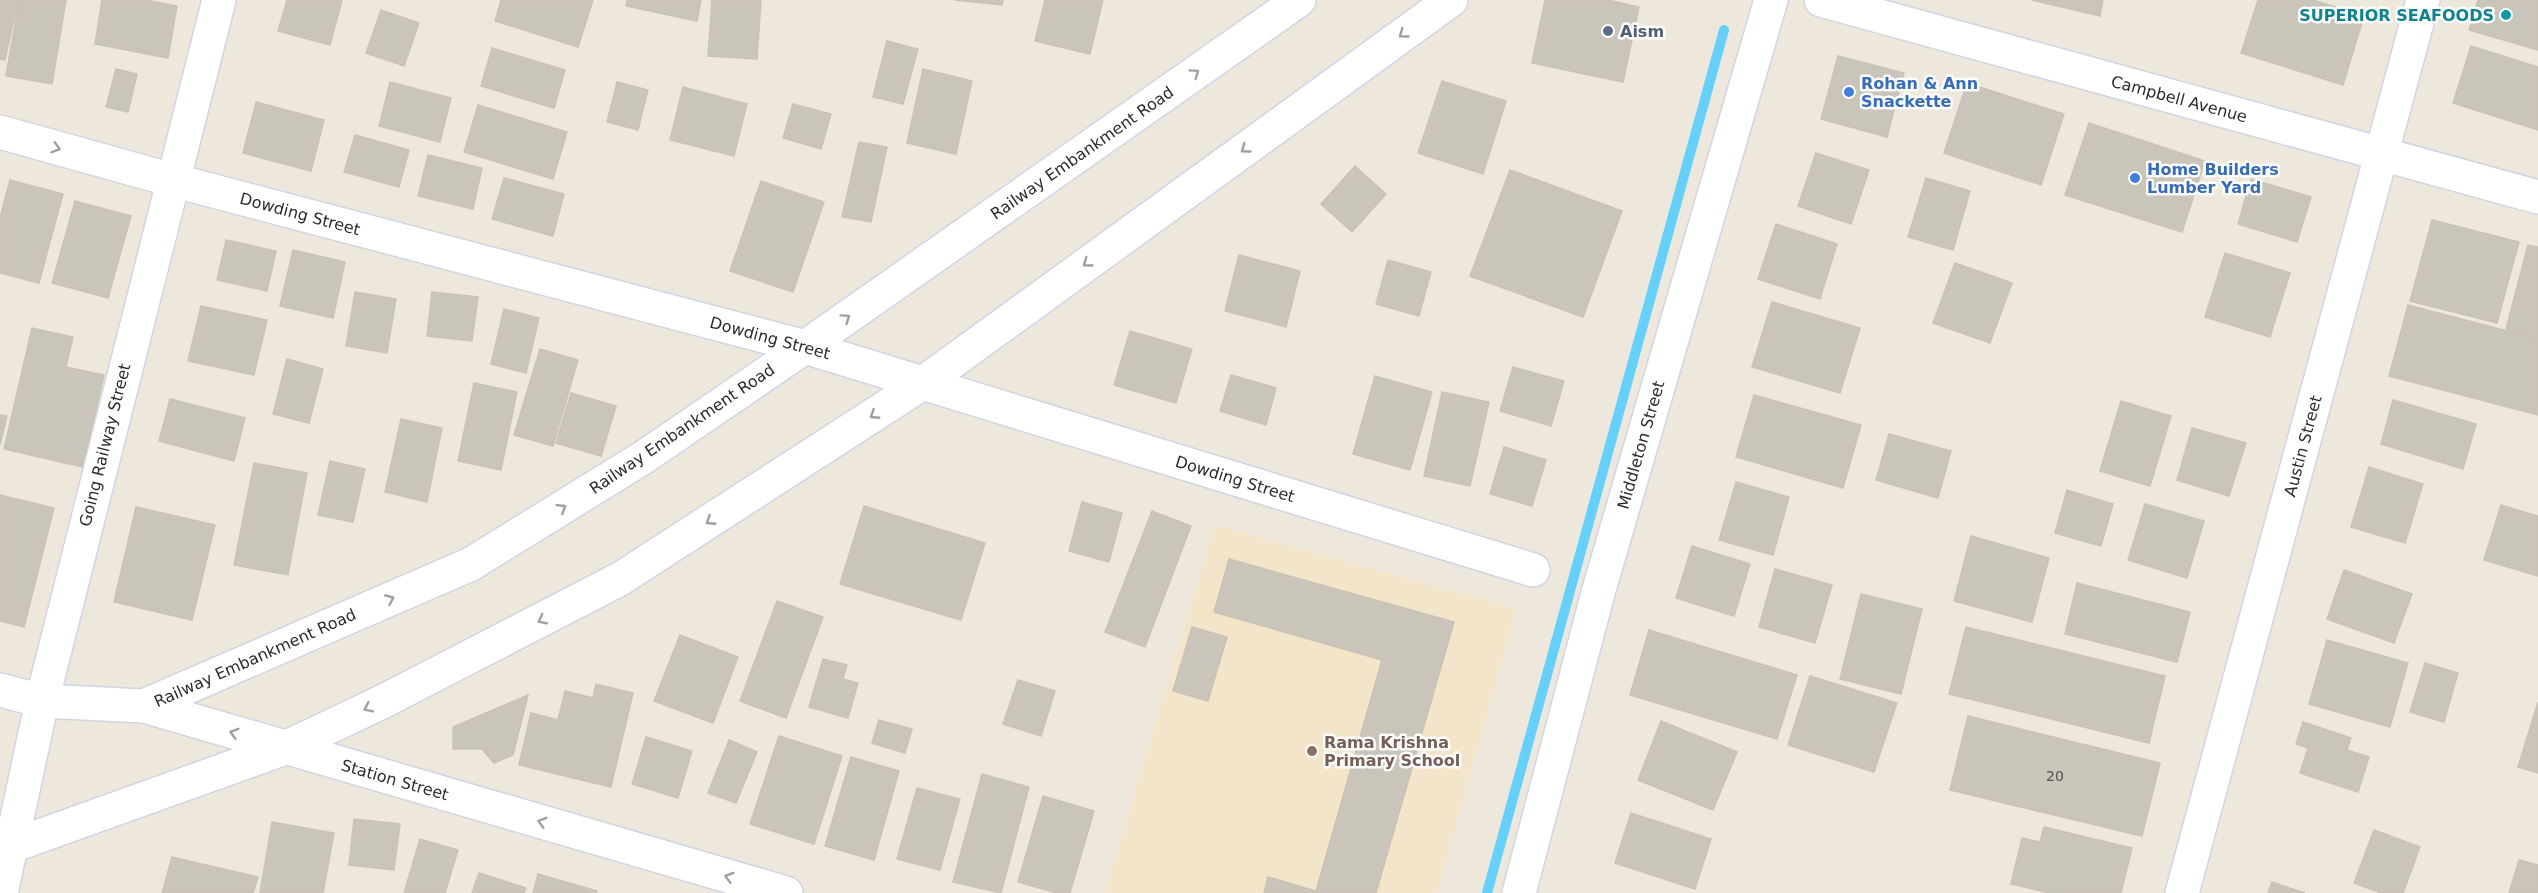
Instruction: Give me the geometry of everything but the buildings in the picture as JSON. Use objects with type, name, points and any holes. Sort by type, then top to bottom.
[{"type":"street","name":"Going Railway Street","points":[[1,893],[14,770],[42,701],[219,0]]},
{"type":"street","name":"Railway Embankment Road","points":[[144,706],[471,564],[644,457],[805,347],[1299,0]]},
{"type":"street","points":[[6,847],[285,748],[391,697],[621,579],[923,383],[1450,0]]},
{"type":"street","name":"Middleton Street","points":[[1519,893],[1598,593],[1771,0]]},
{"type":"street","name":"Campbell Avenue","points":[[1821,0],[2538,196]]},
{"type":"street","name":"Austin Street","points":[[2182,893],[2423,0]]},
{"type":"street","name":"Dowding Street","points":[[0,132],[172,180],[805,347],[1533,570]]},
{"type":"street","name":"Station Street","points":[[0,690],[42,701],[144,706],[786,893]]},
{"type":"shaded area","name":"Rama Krishna Primary School","points":[[1215,525],[1516,609],[1437,893],[1105,893]]},
{"type":"waterway","points":[[1487,893],[1724,30]]},
{"type":"place","name":"SUPERIOR SEAFOODS","points":[[2506,15]]},
{"type":"place","name":"Aism","points":[[1608,31]]},
{"type":"place","name":"Rohan & Ann Snackette","points":[[1849,92]]},
{"type":"place","name":"Home Builders Lumber Yard","points":[[2135,178]]},
{"type":"place","name":"Rama Krishna Primary School","points":[[1312,751]]}]
